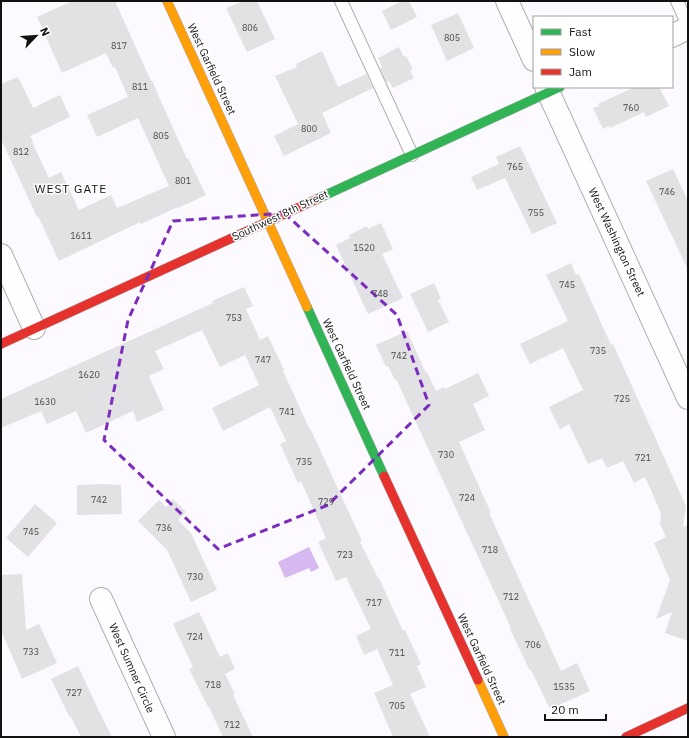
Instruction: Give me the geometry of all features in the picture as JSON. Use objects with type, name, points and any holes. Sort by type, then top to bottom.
[{"type":"street","name":"West Garfield Street","points":[[167,1],[504,737]]},
{"type":"street","points":[[507,1],[533,58]]},
{"type":"street","points":[[673,36],[688,28]]},
{"type":"street","name":"Southwest 8th Street","points":[[1,344],[412,155],[551,89]]},
{"type":"street","name":"West Washington Street","points":[[551,89],[688,398]]},
{"type":"street","points":[[1,255],[34,328]]},
{"type":"street","name":"West Sumner Circle","points":[[101,599],[164,737]]},
{"type":"street","points":[[626,737],[688,708]]},
{"type":"lane","points":[[341,1],[412,155]]},
{"type":"lane","points":[[677,1],[688,25]]},
{"type":"highlighted area","points":[[284,213],[397,315],[429,405],[328,505],[218,549],[104,440],[128,320],[173,221]]},
{"type":"shaded area","points":[[309,547],[319,568],[311,572],[309,568],[285,578],[278,562]]},
{"type":"building","points":[[72,1],[115,1],[187,159],[188,158],[206,195],[141,224],[140,222],[59,261],[1,139],[1,84],[18,77],[33,108],[60,95],[70,117],[30,136],[49,178],[61,172],[79,210],[111,195],[117,208],[169,186],[138,118],[97,137],[87,115],[128,97],[115,67],[113,68],[106,53],[62,73],[37,17]]},
{"type":"building","points":[[243,1],[257,1],[275,39],[247,52],[226,8]]},
{"type":"building","points":[[402,1],[409,1],[417,17],[391,30],[382,11]]},
{"type":"building","points":[[458,13],[474,48],[447,61],[431,25]]},
{"type":"building","points":[[399,47],[413,69],[410,70],[414,78],[393,88],[389,81],[386,82],[380,68],[382,67],[378,58]]},
{"type":"building","points":[[322,51],[338,87],[366,74],[373,88],[322,113],[331,133],[284,156],[274,136],[298,124],[275,76],[297,67],[296,64]]},
{"type":"building","points":[[633,88],[660,88],[669,106],[646,117],[644,112],[610,128],[609,126],[603,129],[593,108],[599,106],[598,104]]},
{"type":"building","points":[[520,146],[557,223],[532,234],[505,178],[477,190],[471,177],[499,164],[496,157]]},
{"type":"building","points":[[673,169],[688,201],[688,270],[646,181]]},
{"type":"building","points":[[381,223],[393,249],[382,254],[403,298],[368,314],[336,245],[350,238],[349,235],[367,226],[368,229]]},
{"type":"building","points":[[571,263],[576,275],[579,274],[611,345],[613,344],[686,506],[683,527],[688,525],[688,641],[665,633],[672,612],[656,619],[670,580],[654,543],[666,537],[660,524],[661,513],[645,477],[634,483],[623,461],[607,468],[602,458],[588,464],[569,424],[560,429],[549,407],[583,390],[563,348],[530,364],[520,344],[568,321],[546,275]]},
{"type":"building","points":[[434,283],[441,299],[438,300],[449,322],[428,332],[410,294]]},
{"type":"building","points":[[244,287],[253,306],[246,309],[260,340],[268,336],[362,541],[360,542],[379,578],[403,631],[405,630],[421,664],[417,666],[426,687],[410,694],[430,737],[393,737],[374,693],[393,685],[377,649],[364,655],[356,636],[371,629],[346,577],[336,581],[318,542],[326,538],[301,481],[298,483],[280,444],[286,441],[270,407],[223,431],[212,408],[259,385],[245,355],[220,367],[202,330],[155,351],[164,369],[149,376],[164,410],[137,422],[133,411],[86,433],[76,411],[47,424],[41,411],[1,428],[1,399],[213,303],[212,301]]},
{"type":"building","points":[[407,331],[436,391],[444,387],[445,389],[478,373],[489,396],[473,404],[485,430],[459,442],[491,513],[489,513],[561,671],[577,663],[590,691],[550,709],[510,629],[511,628],[396,379],[395,380],[388,366],[386,367],[376,345]]},
{"type":"building","points":[[77,485],[121,485],[122,514],[77,515]]},
{"type":"building","points":[[173,499],[186,512],[178,520],[191,533],[217,590],[191,602],[167,550],[138,521],[159,500],[166,507]]},
{"type":"building","points":[[35,504],[57,523],[28,557],[6,538]]},
{"type":"building","points":[[22,574],[26,630],[39,624],[57,663],[22,679],[1,630],[1,575]]},
{"type":"building","points":[[199,612],[220,657],[228,653],[235,669],[225,674],[235,694],[233,695],[253,737],[223,737],[189,669],[193,667],[173,624]]},
{"type":"building","points":[[78,666],[112,737],[81,737],[51,679]]},
{"type":"traffic: fast","points":[[317,199],[558,88]]},
{"type":"traffic: fast","points":[[307,307],[384,476]]},
{"type":"traffic: slow","points":[[167,1],[307,307]]},
{"type":"traffic: slow","points":[[478,680],[504,737]]},
{"type":"traffic: jam","points":[[1,344],[317,199]]},
{"type":"traffic: jam","points":[[384,476],[478,680]]},
{"type":"traffic: jam","points":[[626,737],[688,708]]},
{"type":"district","name":"WEST GATE","points":[[71,188]]}]
